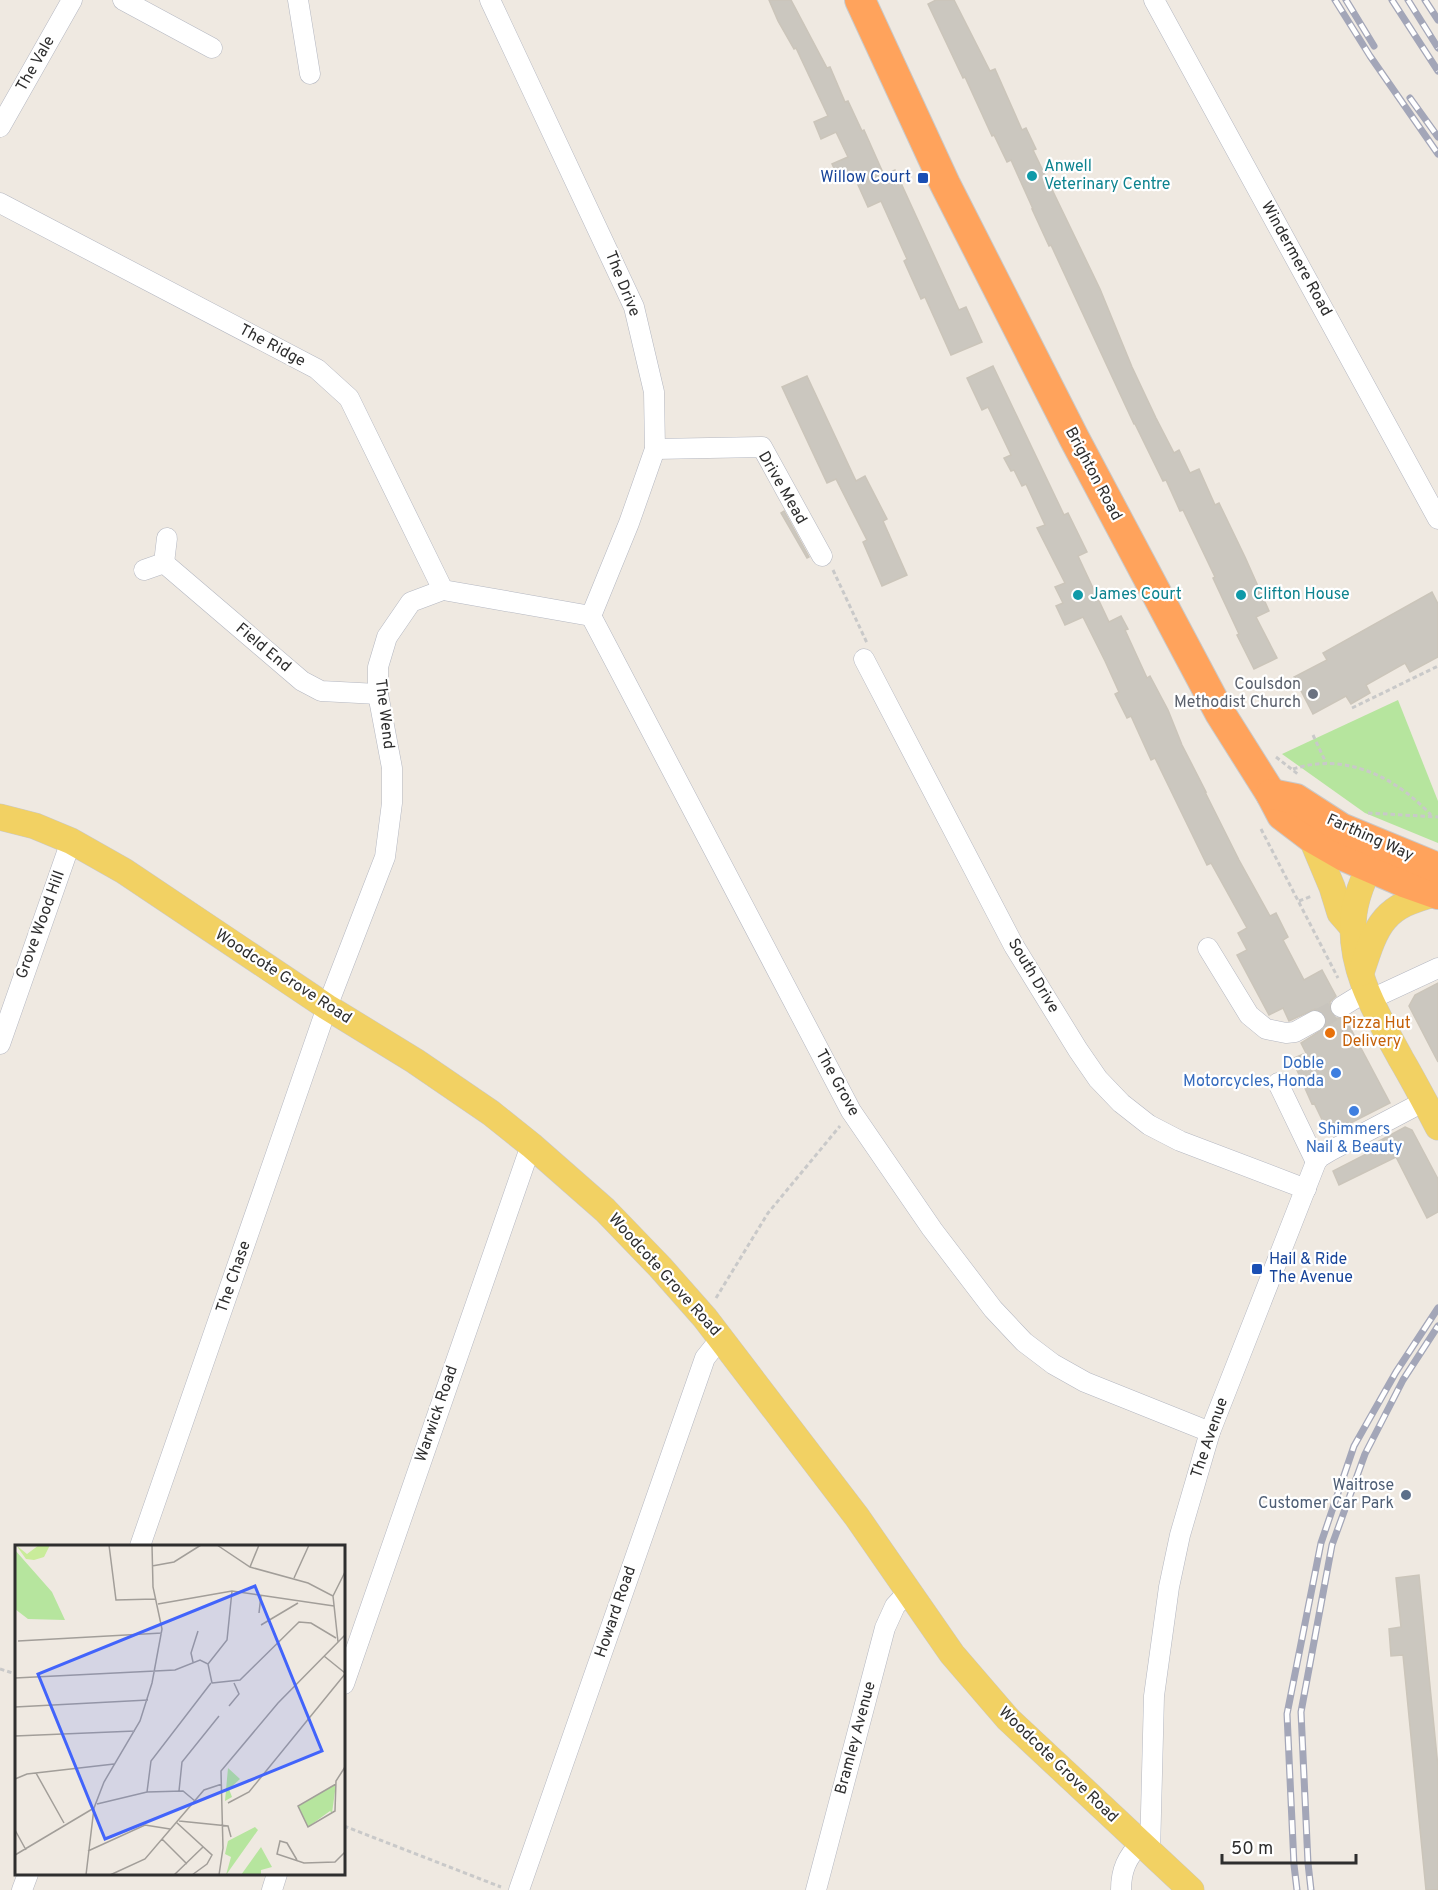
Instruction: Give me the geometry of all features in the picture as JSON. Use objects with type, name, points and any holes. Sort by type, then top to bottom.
[{"type":"highway","name":"Brighton Road","points":[[860,0],[945,184],[1074,438],[1220,713],[1282,815],[1311,837],[1344,856],[1374,856]]},
{"type":"highway","name":"Farthing Way","points":[[1271,794],[1296,799],[1341,828],[1374,856],[1438,893]]},
{"type":"highway","name":"Farthing Way","points":[[1374,856],[1438,867]]},
{"type":"main road","name":"Woodcote Grove Road","points":[[0,817],[35,826],[71,841],[124,871],[491,1113],[605,1210],[660,1267],[721,1338],[857,1517],[952,1654],[1008,1719],[1145,1847],[1176,1885]]},
{"type":"main road","points":[[1311,837],[1340,913],[1353,928]]},
{"type":"main road","points":[[1374,856],[1360,887],[1354,912],[1353,928],[1359,994],[1425,1101],[1438,1127]]},
{"type":"main road","points":[[1359,994],[1374,937],[1384,919],[1398,907],[1438,893]]},
{"type":"street","name":"The Vale","points":[[0,127],[72,0]]},
{"type":"street","points":[[123,0],[212,48]]},
{"type":"street","points":[[298,0],[310,74]]},
{"type":"street","name":"The Drive","points":[[490,0],[634,307],[654,392],[655,449],[629,523],[591,616]]},
{"type":"street","name":"Windermere Road","points":[[1154,0],[1438,519]]},
{"type":"street","name":"The Ridge","points":[[0,203],[317,369],[349,398],[442,590]]},
{"type":"street","name":"Drive Mead","points":[[655,449],[762,447],[822,556]]},
{"type":"street","points":[[144,570],[164,563],[167,538]]},
{"type":"street","name":"Field End","points":[[164,563],[302,681],[321,691],[378,694]]},
{"type":"street","points":[[442,590],[591,616]]},
{"type":"street","name":"The Wend","points":[[327,1007],[385,857],[392,803],[392,768],[378,694],[378,667],[387,637],[411,602],[442,590]]},
{"type":"street","name":"The Grove","points":[[591,616],[851,1111],[939,1238],[993,1309],[1024,1342],[1053,1364],[1085,1382],[1210,1432]]},
{"type":"street","name":"South Drive","points":[[864,659],[1014,946],[1098,1079],[1121,1103],[1149,1125],[1180,1141],[1306,1189]]},
{"type":"street","name":"Grove Wood Hill","points":[[0,1044],[71,841]]},
{"type":"street","points":[[1208,948],[1249,1015],[1266,1029],[1286,1033],[1295,1032],[1315,1021]]},
{"type":"street","points":[[1359,994],[1438,968]]},
{"type":"street","name":"The Chase","points":[[140,1545],[327,1007]]},
{"type":"street","points":[[1278,1083],[1316,1162],[1330,1151],[1425,1101]]},
{"type":"street","name":"Warwick Road","points":[[345,1681],[531,1145]]},
{"type":"street","name":"The Avenue","points":[[1145,1847],[1154,1696],[1169,1587],[1183,1525],[1210,1432],[1316,1162]]},
{"type":"street","name":"Howard Road","points":[[519,1890],[705,1358],[721,1338]]},
{"type":"street","name":"Bramley Avenue","points":[[816,1890],[885,1628],[896,1606],[908,1592]]},
{"type":"street","points":[[1121,1890],[1125,1862],[1131,1853],[1145,1847]]},
{"type":"street","points":[[22,1890],[28,1875]]},
{"type":"street","points":[[272,1890],[277,1875]]},
{"type":"path","points":[[822,556],[830,564],[868,642],[864,659]]},
{"type":"path","points":[[1352,708],[1438,666]]},
{"type":"path","points":[[1313,735],[1326,763]]},
{"type":"path","points":[[1273,754],[1302,777]]},
{"type":"path","points":[[1292,769],[1326,763],[1356,766],[1381,776],[1411,795],[1432,816]]},
{"type":"path","points":[[1363,818],[1365,813],[1438,817]]},
{"type":"path","points":[[1257,820],[1344,989],[1359,994]]},
{"type":"path","points":[[705,1318],[768,1213],[851,1111]]},
{"type":"path","points":[[0,1669],[15,1674]]},
{"type":"path","points":[[345,1826],[508,1890]]},
{"type":"green space","points":[[1398,700],[1438,801],[1438,843],[1365,813],[1282,754]]},
{"type":"building","points":[[769,0],[791,0],[827,68],[830,67],[845,102],[848,101],[862,131],[864,130],[884,175],[895,170],[959,310],[966,307],[982,342],[951,355],[925,297],[921,299],[904,261],[907,259],[881,201],[868,207],[854,176],[840,182],[832,164],[848,157],[836,132],[821,139],[814,122],[828,116],[796,48],[794,49],[778,21]]},
{"type":"building","points":[[936,0],[954,0],[990,71],[995,69],[1022,130],[1026,128],[1036,149],[1033,150],[1100,289],[1156,418],[1174,453],[1179,450],[1190,473],[1199,469],[1215,505],[1219,503],[1245,557],[1269,611],[1256,617],[1277,658],[1254,669],[1237,635],[1239,634],[1213,578],[1215,577],[1183,510],[1180,511],[1166,480],[1163,481],[1134,424],[1051,245],[1049,246],[1011,160],[1007,162],[994,135],[992,136],[965,77],[963,78],[928,4]]},
{"type":"building","points":[[993,366],[1064,515],[1068,513],[1087,552],[1078,556],[1109,622],[1121,616],[1147,678],[1150,676],[1168,710],[1182,745],[1239,860],[1270,916],[1276,913],[1288,937],[1283,940],[1304,980],[1322,970],[1336,996],[1330,1002],[1331,1013],[1336,1018],[1345,1018],[1390,1103],[1329,1134],[1314,1103],[1312,1104],[1292,1059],[1306,1053],[1301,1043],[1325,1028],[1326,1016],[1322,1011],[1315,1009],[1289,1021],[1283,1008],[1269,1015],[1237,955],[1247,950],[1238,933],[1247,928],[1211,863],[1207,865],[1155,758],[1151,760],[1131,716],[1127,718],[1115,694],[1119,692],[1083,617],[1065,625],[1056,606],[1063,603],[1055,587],[1065,583],[1037,528],[1045,525],[1026,484],[1022,486],[1014,470],[1011,471],[1004,458],[1011,455],[988,407],[982,410],[967,378]]},
{"type":"building","points":[[807,376],[856,481],[865,476],[887,519],[883,521],[907,575],[882,586],[863,542],[867,540],[836,479],[827,483],[782,387]]},
{"type":"building","points":[[784,511],[809,557],[807,558],[781,513]]},
{"type":"building","points":[[1432,592],[1438,604],[1438,657],[1410,672],[1405,663],[1366,685],[1370,693],[1351,704],[1346,696],[1313,714],[1294,677],[1327,660],[1323,653]]},
{"type":"building","points":[[1438,983],[1438,1062],[1409,1006],[1415,995]]},
{"type":"building","points":[[1405,1127],[1412,1130],[1438,1179],[1438,1212],[1427,1218],[1396,1157],[1339,1185],[1333,1171],[1382,1146],[1379,1141]]},
{"type":"building","points":[[1419,1575],[1438,1767],[1438,1890],[1426,1890],[1403,1655],[1391,1656],[1389,1629],[1401,1627],[1396,1578]]},
{"type":"tunnel","points":[[1315,1021],[1341,1007]]},
{"type":"railway","points":[[1335,0],[1370,56],[1438,154]]},
{"type":"railway","points":[[1346,0],[1374,46]]},
{"type":"railway","points":[[1392,0],[1438,71]]},
{"type":"railway","points":[[1408,0],[1438,48]]},
{"type":"railway","points":[[1425,0],[1438,20]]},
{"type":"railway","points":[[1410,98],[1438,137]]},
{"type":"railway","points":[[1297,1890],[1287,1714],[1321,1543],[1354,1446],[1396,1372],[1438,1308]]},
{"type":"railway","points":[[1311,1890],[1301,1712],[1332,1545],[1365,1454],[1403,1380],[1438,1326]]},
{"type":"place","name":"Anwell Veterinary Centre","points":[[1032,176]]},
{"type":"place","name":"Willow Court","points":[[923,178]]},
{"type":"place","name":"James Court","points":[[1078,595]]},
{"type":"place","name":"Clifton House","points":[[1241,595]]},
{"type":"place","name":"Coulsdon Methodist Church","points":[[1313,694]]},
{"type":"place","name":"Pizza Hut Delivery","points":[[1330,1033]]},
{"type":"place","name":"Doble Motorcycles, Honda","points":[[1336,1073]]},
{"type":"place","name":"Shimmers Nail & Beauty","points":[[1354,1111]]},
{"type":"place","name":"Hail & Ride The Avenue","points":[[1257,1269]]},
{"type":"place","name":"Waitrose Customer Car Park","points":[[1406,1495]]}]
